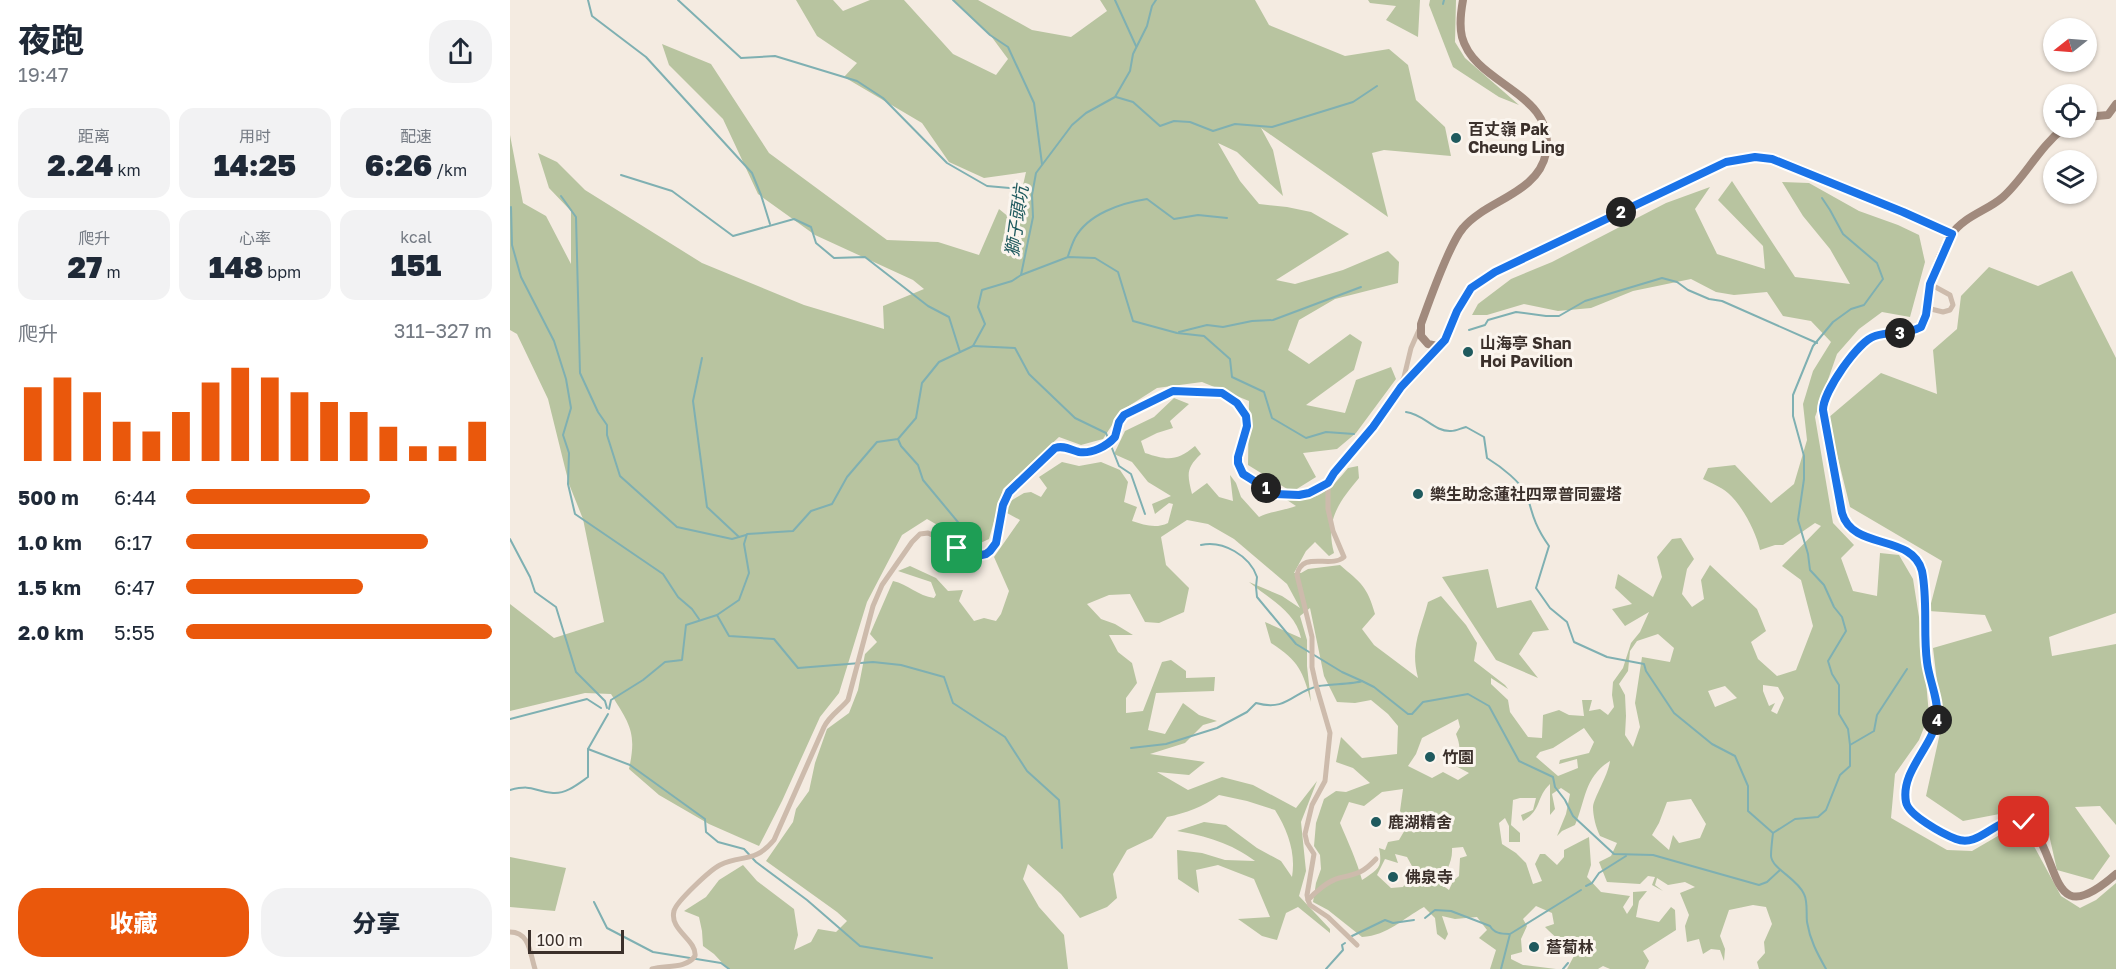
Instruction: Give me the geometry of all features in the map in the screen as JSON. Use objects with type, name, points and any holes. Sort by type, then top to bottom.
[{"type":"main road","points":[[1463,0],[1462,36],[1468,49],[1478,63],[1539,114],[1545,129],[1547,146],[1543,163],[1531,180],[1471,220],[1458,234],[1421,324],[1420,333],[1423,340],[1433,346],[1441,344],[1448,335],[1457,311],[1469,291],[1490,274],[1726,162],[1755,157],[1772,159],[1952,234]]},
{"type":"main road","points":[[2097,116],[2108,115],[2116,104]]},
{"type":"main road","points":[[2053,138],[2041,149],[2005,195],[1970,216],[1952,234],[1930,284],[1924,321],[1916,329],[1876,336],[1866,342],[1830,387],[1823,405],[1845,522],[1856,533],[1911,553],[1918,561],[1922,571],[1927,661],[1937,716],[1934,728],[1910,776],[1906,790],[1906,803],[1909,810],[1917,817],[1960,841],[1974,839],[2007,821],[2024,822],[2035,831],[2060,885],[2073,896],[2089,895],[2116,874]]},
{"type":"street","points":[[1927,308],[1943,312],[1950,310],[1953,305],[1950,295],[1930,284]]},
{"type":"street","points":[[1401,387],[1411,348],[1421,324]]},
{"type":"street","points":[[1357,945],[1328,917],[1310,906],[1306,895],[1314,854],[1307,843],[1305,834],[1312,806],[1325,781],[1330,732],[1312,667],[1312,637],[1297,576],[1300,568],[1309,561],[1336,561],[1344,556],[1330,520],[1328,483],[1373,427],[1401,387],[1441,344]]},
{"type":"street","points":[[652,969],[683,964],[691,961],[695,956],[693,946],[674,920],[674,911],[679,902],[716,868],[754,856],[768,848],[774,840],[824,727],[833,714],[848,700],[873,606],[882,585],[902,555],[920,534],[928,533],[977,556],[986,554],[996,543],[1003,505],[1009,492],[1052,450],[1062,446],[1083,452],[1099,448],[1115,437],[1119,422],[1124,415],[1179,391],[1222,393],[1242,408],[1247,426],[1239,451],[1238,463],[1243,474],[1275,494],[1309,493],[1328,483]]},
{"type":"street","points":[[1308,900],[1314,893],[1334,880],[1367,870],[1376,859]]},
{"type":"street","points":[[510,932],[515,932],[527,940],[536,969]]},
{"type":"green space","points":[[796,0],[833,0],[843,11],[870,0],[904,0],[953,54],[996,75],[1008,59],[991,36],[953,0],[978,0],[1032,30],[1071,37],[1107,11],[1100,0],[1255,0],[1269,25],[1345,56],[1389,49],[1408,65],[1416,100],[1445,127],[1451,156],[1384,150],[1372,153],[1388,217],[1261,128],[1273,150],[1283,196],[1237,152],[1218,143],[1240,181],[1259,204],[1311,212],[1349,234],[1276,280],[1295,284],[1343,270],[1388,251],[1399,262],[1398,283],[1335,299],[1299,320],[1288,350],[1309,364],[1350,334],[1362,342],[1354,370],[1306,405],[1345,413],[1356,380],[1391,367],[1396,379],[1356,433],[1337,449],[1303,453],[1316,477],[1292,492],[1248,465],[1249,401],[1202,382],[1157,388],[1121,411],[1103,439],[1081,445],[1059,437],[1003,489],[989,539],[974,546],[927,519],[902,535],[867,602],[839,693],[820,717],[759,846],[709,824],[659,795],[629,769],[632,737],[627,722],[611,694],[585,693],[510,711],[510,604],[554,638],[604,622],[583,519],[569,484],[548,399],[517,334],[510,330],[510,135],[523,203],[546,216],[571,264],[571,211],[549,188],[538,153],[557,162],[585,190],[702,263],[804,305],[884,329],[883,306],[924,289],[913,280],[815,235],[758,194],[723,119],[669,65],[662,44],[711,64],[769,153],[887,240],[938,242],[979,255],[999,209],[1020,226],[1021,194],[1026,172],[984,178],[949,162],[922,123],[844,77],[857,63],[817,36]]},
{"type":"green space","points":[[1368,0],[1420,0],[1418,37],[1386,20],[1396,6],[1370,3]]},
{"type":"green space","points":[[1430,0],[1456,0],[1455,42],[1465,58],[1519,105],[1499,97],[1453,67],[1429,5]]},
{"type":"green space","points":[[1732,181],[1795,277],[1850,284],[1830,249],[1803,216],[1782,182],[1809,183],[1859,211],[1919,235],[1925,262],[1910,317],[1882,312],[1859,329],[1837,354],[1815,417],[1833,523],[1854,545],[1841,558],[1853,591],[1877,596],[1880,553],[1899,555],[1913,579],[1922,636],[1929,715],[1919,740],[1895,774],[1891,818],[1947,850],[1972,851],[2015,826],[2028,835],[2061,896],[2080,908],[2096,900],[2116,883],[2116,969],[1759,969],[1757,962],[1765,953],[1764,942],[1772,924],[1766,907],[1753,905],[1729,910],[1720,936],[1725,949],[1724,961],[1720,950],[1711,949],[1703,954],[1699,939],[1687,942],[1685,926],[1689,915],[1680,893],[1695,887],[1685,882],[1668,885],[1657,878],[1655,885],[1663,891],[1652,885],[1655,877],[1648,876],[1640,884],[1607,882],[1599,862],[1611,856],[1617,843],[1600,836],[1593,807],[1610,761],[1601,767],[1590,782],[1575,825],[1557,836],[1566,814],[1570,794],[1561,788],[1552,794],[1555,809],[1550,815],[1550,784],[1536,808],[1523,821],[1521,815],[1533,810],[1536,798],[1513,800],[1511,825],[1520,833],[1520,842],[1509,842],[1509,826],[1505,818],[1499,823],[1502,844],[1526,863],[1533,884],[1542,881],[1535,864],[1540,854],[1545,854],[1557,865],[1564,857],[1564,850],[1589,837],[1591,865],[1587,877],[1601,892],[1630,896],[1623,907],[1627,914],[1633,905],[1633,892],[1647,891],[1639,901],[1636,917],[1659,922],[1671,907],[1675,910],[1676,930],[1643,951],[1649,961],[1645,969],[1610,969],[1603,966],[1598,969],[1567,969],[1574,956],[1545,927],[1554,924],[1552,913],[1536,906],[1523,919],[1527,926],[1521,939],[1522,952],[1511,955],[1511,959],[1523,965],[1556,969],[1490,969],[1496,950],[1479,938],[1487,930],[1477,917],[1455,919],[1442,916],[1448,934],[1445,940],[1437,934],[1435,918],[1424,907],[1388,930],[1362,937],[1328,910],[1313,902],[1321,869],[1320,855],[1314,846],[1316,823],[1324,799],[1336,791],[1346,792],[1370,783],[1353,768],[1336,762],[1341,737],[1362,758],[1397,754],[1398,726],[1371,700],[1355,703],[1337,702],[1324,676],[1310,608],[1300,616],[1307,640],[1311,702],[1302,674],[1288,655],[1271,643],[1265,622],[1301,638],[1298,629],[1280,606],[1249,582],[1282,596],[1300,608],[1287,584],[1234,539],[1208,524],[1187,520],[1161,537],[1166,565],[1189,588],[1184,612],[1159,623],[1145,622],[1130,594],[1109,595],[1087,604],[1101,619],[1133,635],[1109,635],[1118,652],[1132,663],[1137,683],[1126,698],[1126,713],[1143,711],[1162,662],[1171,660],[1186,671],[1186,678],[1215,677],[1214,691],[1156,693],[1148,730],[1165,734],[1183,703],[1199,715],[1217,721],[1203,725],[1185,743],[1150,754],[1205,762],[1189,775],[1157,772],[1188,790],[1222,777],[1253,785],[1296,808],[1317,781],[1301,822],[1306,871],[1299,896],[1330,929],[1330,933],[1298,907],[1286,913],[1277,940],[1262,936],[1238,919],[1270,917],[1254,879],[1218,865],[1196,870],[1199,893],[1178,879],[1177,850],[1202,853],[1225,860],[1255,861],[1237,849],[1218,841],[1177,831],[1204,822],[1226,825],[1257,848],[1281,861],[1292,877],[1293,859],[1290,842],[1275,810],[1219,795],[1194,809],[1167,817],[1152,838],[1127,850],[1113,874],[1117,898],[1107,907],[1080,918],[1061,894],[1028,864],[1023,879],[1039,907],[1064,935],[1068,969],[728,969],[703,946],[699,917],[684,911],[706,897],[719,880],[743,865],[757,881],[794,909],[798,935],[794,950],[811,942],[818,929],[836,932],[847,921],[766,861],[793,822],[796,809],[809,791],[815,763],[827,729],[849,713],[858,690],[865,654],[877,642],[870,634],[893,581],[928,597],[934,598],[936,595],[931,582],[898,571],[910,566],[936,578],[948,591],[963,590],[959,601],[974,621],[984,618],[996,621],[1001,614],[1009,591],[994,557],[1020,520],[1007,513],[1009,502],[1024,493],[1031,492],[1041,497],[1047,488],[1039,477],[1062,462],[1079,466],[1101,462],[1120,470],[1128,482],[1124,502],[1137,507],[1132,521],[1154,526],[1168,523],[1173,504],[1169,503],[1155,514],[1152,504],[1171,496],[1148,482],[1132,462],[1114,454],[1125,431],[1154,417],[1174,398],[1189,404],[1170,421],[1173,428],[1141,441],[1145,453],[1165,458],[1182,455],[1195,446],[1201,454],[1189,472],[1192,494],[1207,483],[1219,497],[1233,501],[1230,475],[1241,497],[1259,517],[1296,506],[1287,500],[1315,497],[1335,483],[1348,468],[1358,466],[1359,478],[1345,495],[1333,521],[1331,531],[1334,553],[1329,556],[1315,542],[1306,551],[1294,573],[1340,565],[1353,576],[1369,597],[1375,614],[1362,629],[1374,645],[1418,678],[1415,657],[1419,631],[1428,602],[1441,596],[1466,625],[1477,643],[1474,661],[1508,689],[1491,678],[1491,684],[1508,700],[1510,712],[1528,737],[1542,738],[1543,715],[1559,710],[1569,715],[1584,716],[1582,700],[1592,700],[1589,711],[1600,709],[1608,715],[1614,707],[1613,682],[1623,668],[1631,643],[1640,632],[1649,612],[1625,626],[1612,609],[1632,604],[1615,588],[1618,574],[1653,597],[1662,577],[1657,557],[1672,539],[1681,538],[1694,559],[1687,569],[1682,594],[1692,607],[1704,599],[1701,580],[1710,565],[1757,609],[1766,631],[1751,642],[1758,659],[1777,676],[1796,670],[1813,626],[1801,580],[1782,566],[1821,526],[1815,523],[1783,545],[1760,550],[1752,527],[1738,504],[1725,491],[1703,479],[1708,468],[1735,465],[1771,503],[1794,484],[1807,440],[1803,404],[1813,371],[1831,342],[1811,321],[1783,316],[1767,292],[1734,295],[1716,292],[1691,279],[1633,291],[1591,308],[1558,311],[1524,304],[1487,315],[1472,315],[1478,304],[1511,279],[1552,262],[1666,203],[1710,187],[1695,209],[1717,254],[1765,269],[1763,246],[1718,200]],"holes":[[[1658,634],[1674,648],[1670,662],[1642,657],[1635,703],[1640,727],[1633,747],[1625,735],[1625,695],[1619,684],[1628,671],[1630,651],[1637,641]],[[1763,685],[1778,687],[1784,698],[1777,714],[1771,711],[1775,703],[1769,706],[1763,691]],[[1725,686],[1737,698],[1715,707],[1708,691]],[[1458,719],[1460,727],[1456,734],[1459,750],[1452,764],[1469,773],[1458,780],[1443,772],[1432,778],[1408,766],[1422,738]],[[1584,728],[1594,742],[1589,753],[1560,760],[1559,764],[1577,759],[1578,768],[1558,776],[1536,757],[1540,752],[1553,748]],[[1403,789],[1400,811],[1409,823],[1399,840],[1388,842],[1385,850],[1379,848],[1380,864],[1362,880],[1340,823],[1349,802],[1364,806],[1382,792]],[[1691,799],[1706,824],[1700,838],[1679,843],[1673,835],[1669,850],[1652,835],[1667,802]],[[1463,847],[1467,856],[1460,858],[1459,876],[1453,881],[1449,890],[1442,885],[1451,859],[1452,848]],[[1395,854],[1407,857],[1413,868],[1407,872],[1409,878],[1403,887],[1391,888],[1377,875],[1385,859],[1398,863]]]},
{"type":"green space","points":[[1989,267],[2038,286],[2072,271],[2116,358],[2116,613],[2049,637],[2052,656],[2116,644],[2116,825],[2100,806],[2075,807],[2110,856],[2093,880],[2057,870],[2045,817],[2015,811],[1963,821],[1926,796],[1942,724],[1933,648],[1992,631],[1985,615],[1929,611],[1942,561],[1850,507],[1828,418],[1881,373],[1937,394],[1933,350],[1957,329],[1961,296]]},
{"type":"green space","points":[[1488,569],[1497,608],[1531,600],[1549,630],[1533,632],[1519,654],[1538,678],[1496,660],[1442,577]]},
{"type":"green space","points":[[510,857],[566,868],[555,911],[510,907]]},
{"type":"waterway","points":[[588,0],[592,16],[646,57],[752,173],[770,224]]},
{"type":"waterway","points":[[678,0],[741,58],[775,56],[857,81],[883,98],[947,163],[987,186],[1033,190]]},
{"type":"waterway","points":[[953,0],[990,35],[1008,47],[1034,103],[1042,164]]},
{"type":"waterway","points":[[1115,0],[1136,46]]},
{"type":"waterway","name":"獅子頭坑","points":[[609,709],[611,700],[643,680],[665,662],[682,660],[686,625],[717,615],[739,600],[749,573],[744,544],[747,534],[793,531],[811,511],[832,504],[847,477],[877,442],[898,439],[916,418],[922,383],[939,362],[973,346],[985,324],[978,307],[982,290],[1012,281],[1021,275],[1033,217],[1032,195],[1036,173],[1072,125],[1086,113],[1115,97],[1130,71],[1133,54],[1147,26],[1152,6],[1156,0]]},
{"type":"waterway","points":[[1443,4],[1444,0]]},
{"type":"waterway","points":[[1116,97],[1133,102],[1160,126],[1174,121],[1190,122],[1213,131],[1235,124],[1272,127],[1353,102],[1377,86]]},
{"type":"waterway","points":[[621,175],[672,191],[733,236],[794,219],[811,227],[816,243],[834,258],[865,257],[928,306],[949,317],[960,352]]},
{"type":"waterway","points":[[561,196],[576,217],[580,373],[598,412],[607,425],[607,435],[620,476],[677,527],[732,539],[746,535]]},
{"type":"waterway","points":[[1822,198],[1843,234],[1877,263],[1883,279],[1864,305],[1851,309],[1833,322],[1813,346],[1793,395],[1793,416],[1804,456],[1804,479],[1798,520],[1810,570],[1824,585],[1834,607],[1842,617],[1846,631],[1828,661],[1839,685],[1839,714],[1848,729],[1850,745]]},
{"type":"waterway","points":[[1068,256],[1075,238],[1088,222],[1106,211],[1137,201],[1147,199],[1174,219],[1198,215],[1227,218]]},
{"type":"waterway","points":[[511,207],[512,245],[521,277],[554,341],[566,379],[571,408],[563,435],[569,453],[568,484],[575,514],[663,574],[678,597],[692,609],[699,619]]},
{"type":"waterway","points":[[1021,275],[1068,257],[1095,258],[1118,272],[1133,321],[1177,333],[1204,336],[1230,359],[1232,377],[1264,392],[1272,418],[1306,438],[1326,432],[1354,434]]},
{"type":"waterway","points":[[1469,330],[1485,325],[1488,320],[1516,312],[1559,316],[1585,301],[1662,278],[1677,282],[1688,290],[1709,299],[1722,301],[1817,343]]},
{"type":"waterway","points":[[1179,332],[1207,325],[1223,327],[1252,321],[1273,320],[1361,287]]},
{"type":"waterway","points":[[973,346],[1015,348],[1029,374],[1075,418],[1106,433],[1119,466],[1131,474],[1145,514]]},
{"type":"waterway","points":[[702,358],[693,401],[707,507],[739,537]]},
{"type":"waterway","points":[[1406,412],[1445,431],[1466,427],[1484,437],[1487,458],[1516,481],[1528,498],[1536,523],[1549,546],[1536,588],[1550,608],[1567,622],[1574,642],[1607,657],[1644,664],[1646,671],[1674,713],[1712,744],[1735,756],[1748,786],[1748,811],[1773,833],[1772,861],[1801,888],[1804,894],[1810,935],[1826,969]]},
{"type":"waterway","points":[[898,439],[901,446],[918,465],[923,480],[982,551]]},
{"type":"waterway","points":[[510,539],[530,577],[535,592],[556,607],[576,672],[605,701],[607,708]]},
{"type":"waterway","points":[[1201,545],[1227,547],[1242,556],[1257,577],[1257,597],[1296,644],[1342,672],[1362,681]]},
{"type":"waterway","points":[[717,615],[729,636],[774,639],[798,668],[873,662],[901,665],[944,677],[953,703],[1005,737],[1027,771],[1059,800],[1062,848]]},
{"type":"waterway","points":[[1773,833],[1795,819],[1818,817],[1826,810],[1840,775],[1850,766],[1850,745],[1874,731],[1877,715],[1907,669]]},
{"type":"waterway","points":[[1131,748],[1166,744],[1217,728],[1247,712],[1256,703],[1276,705],[1319,686],[1362,681],[1374,687],[1408,714],[1412,714],[1423,702],[1468,694],[1489,706],[1519,761],[1553,777],[1555,787],[1573,816],[1614,854],[1653,855],[1759,885],[1767,882],[1780,870]]},
{"type":"waterway","points":[[510,719],[587,699],[601,708]]},
{"type":"waterway","points":[[510,790],[529,788],[558,793],[572,788],[588,777],[588,749],[608,714]]},
{"type":"waterway","points":[[588,749],[630,765],[705,819],[706,832],[718,842],[744,849],[756,862],[807,900],[860,946],[932,958]]},
{"type":"waterway","points":[[1586,886],[1592,883],[1599,873],[1626,856]]},
{"type":"waterway","points":[[1501,969],[1510,934],[1581,890]]},
{"type":"waterway","points":[[594,902],[607,928],[653,952],[721,963],[729,969]]},
{"type":"waterway","points":[[1425,918],[1435,910],[1451,911],[1490,926],[1498,933],[1509,934]]},
{"type":"waterway","points":[[1352,936],[1385,920],[1393,923],[1414,920]]},
{"type":"waterway","points":[[1326,969],[1343,950],[1342,945],[1345,943]]},
{"type":"waterway","points":[[1563,969],[1568,963]]},
{"type":"place","name":"百丈嶺 Pak Cheung Ling","points":[[1456,138]]},
{"type":"place","name":"山海亭 Shan Hoi Pavilion","points":[[1468,352]]},
{"type":"place","name":"樂生助念蓮社四眾普同靈塔","points":[[1418,494]]},
{"type":"place","name":"竹園","points":[[1430,757]]},
{"type":"place","name":"鹿湖精舍","points":[[1376,822]]},
{"type":"place","name":"佛泉寺","points":[[1393,877]]},
{"type":"place","name":"薝蔔林","points":[[1534,947]]},
{"type":"route","points":[[957,548],[977,556],[990,551],[996,543],[1005,498],[1055,448],[1062,446],[1083,452],[1099,448],[1112,441],[1124,415],[1173,391],[1217,392],[1229,396],[1242,408],[1246,416],[1245,439],[1238,457],[1243,474],[1275,494],[1309,493],[1328,483],[1373,427],[1401,387],[1445,340],[1457,311],[1475,285],[1495,272],[1726,162],[1755,157],[1772,159],[1854,191],[1952,234],[1930,284],[1926,315],[1921,327],[1869,339],[1830,387],[1823,410],[1845,522],[1852,531],[1911,553],[1918,561],[1922,571],[1927,661],[1937,716],[1934,728],[1908,780],[1905,795],[1907,806],[1917,817],[1960,841],[1974,839],[2007,821],[2024,822]]}]
